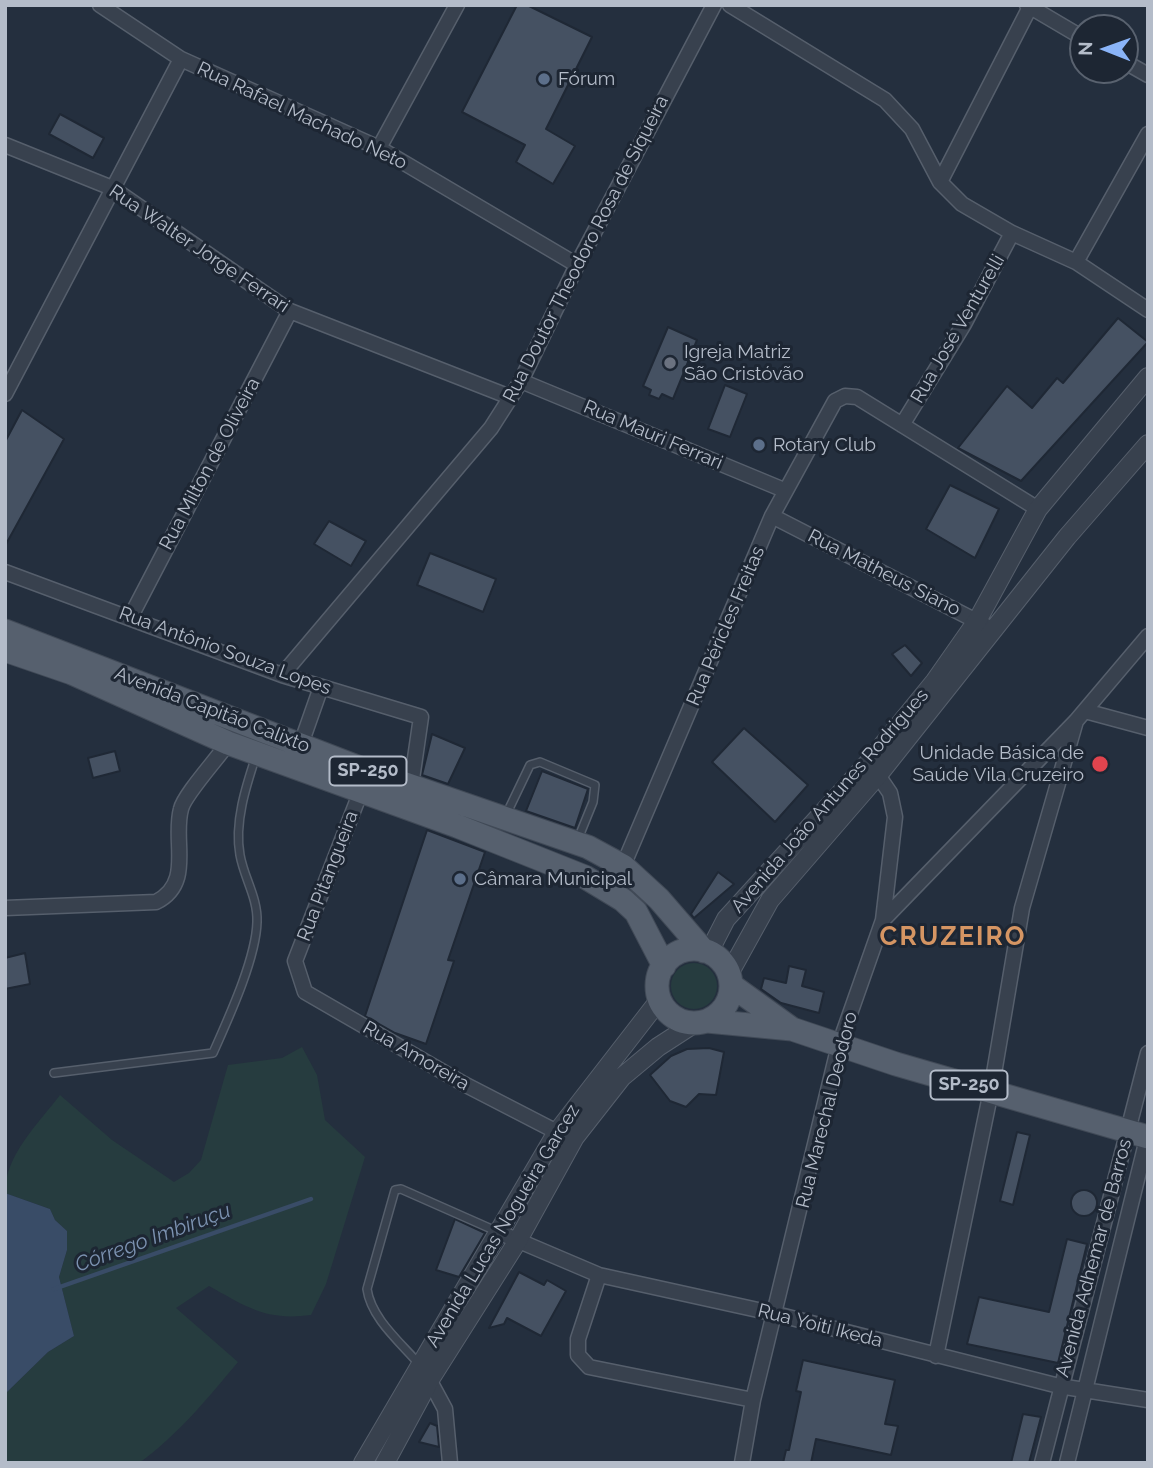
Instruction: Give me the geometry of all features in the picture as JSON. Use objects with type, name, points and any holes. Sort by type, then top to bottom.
[{"type":"main road","name":"Avenida Capitão Calixto","points":[[5,631],[411,786],[576,843],[623,866],[659,899],[706,951]]},
{"type":"main road","name":"Avenida Capitão Calixto","points":[[5,650],[72,673],[228,743],[555,864],[604,888],[636,912],[664,966]]},
{"type":"main road","name":"SP-250","points":[[706,951],[721,961],[730,979],[792,1029]]},
{"type":"main road","points":[[660,999],[657,988],[664,966],[681,952],[706,951]]},
{"type":"main road","points":[[701,1023],[725,1007],[730,979]]},
{"type":"main road","name":"SP-250","points":[[660,999],[674,1017],[701,1023],[792,1029],[991,1091],[1143,1134]]},
{"type":"street","name":"Rua Rafael Machado Neto","points":[[100,5],[181,59],[379,148],[577,265]]},
{"type":"street","points":[[379,148],[457,5]]},
{"type":"street","name":"Rua Doutor Theodoro Rosa de Siqueira","points":[[282,676],[491,428],[521,381],[577,265],[714,5]]},
{"type":"street","points":[[730,5],[885,100],[912,129],[940,182],[962,204],[1012,233],[1076,262],[1148,310]]},
{"type":"street","points":[[940,182],[1029,6],[1069,30]]},
{"type":"street","points":[[5,394],[181,59]]},
{"type":"street","points":[[1076,262],[1148,134]]},
{"type":"street","name":"Rua Walter Jorge Ferrari","points":[[5,145],[112,188],[290,312],[510,397]]},
{"type":"street","name":"Rua José Venturelli","points":[[902,425],[964,324],[1012,233]]},
{"type":"street","name":"Rua Milton de Oliveira","points":[[130,618],[290,312]]},
{"type":"street","name":"Avenida João Antunes Rodrigues","points":[[706,951],[726,919],[874,769],[977,621],[1038,509],[1148,377]]},
{"type":"street","name":"Rua Mauri Ferrari","points":[[521,381],[784,490]]},
{"type":"street","name":"Rua Péricles Freitas","points":[[623,866],[772,516],[835,401],[845,396],[857,397],[902,425]]},
{"type":"street","points":[[902,425],[1038,509]]},
{"type":"street","name":"Avenida João Antunes Rodrigues","points":[[730,979],[747,936],[770,900],[874,769],[994,632],[1067,537],[1147,445]]},
{"type":"street","name":"Rua Matheus Siano","points":[[772,516],[994,632]]},
{"type":"street","name":"Rua Antônio Souza Lopes","points":[[5,572],[282,676],[421,717],[411,786]]},
{"type":"street","points":[[883,920],[1081,716],[1148,636]]},
{"type":"street","points":[[301,744],[321,687]]},
{"type":"street","points":[[1081,716],[1148,728]]},
{"type":"street","points":[[936,1356],[991,1091],[1022,908],[1081,716]]},
{"type":"street","points":[[5,908],[156,902],[167,896],[175,886],[181,860],[181,806],[228,743]]},
{"type":"street","name":"Rua Marechal Deodoro","points":[[742,1463],[754,1400],[839,1045],[883,920],[895,817],[890,793],[874,769]]},
{"type":"street","name":"Rua Pitangueira","points":[[295,961],[361,791]]},
{"type":"street","name":"Rua Amoreira","points":[[295,961],[305,992],[464,1084],[557,1132]]},
{"type":"street","name":"Avenida Lucas Nogueira Garcez","points":[[363,1463],[517,1242],[575,1137],[592,1099],[660,999]]},
{"type":"street","name":"Avenida Lucas Nogueira Garcez","points":[[385,1463],[425,1371],[498,1232],[557,1132],[592,1099],[658,1047],[701,1023]]},
{"type":"street","name":"Avenida Adhemar de Barros","points":[[1067,1463],[1087,1392],[1143,1134],[1148,1053]]},
{"type":"street","name":"Avenida Adhemar de Barros","points":[[1042,1463],[1059,1386],[1143,1134]]},
{"type":"street","name":"Rua Yoiti Ikeda","points":[[498,1232],[599,1275],[776,1314],[1059,1386],[1148,1400]]},
{"type":"street","points":[[599,1275],[578,1339],[578,1355],[589,1367],[754,1400]]},
{"type":"street","points":[[425,1371],[446,1409],[450,1463]]},
{"type":"lane","points":[[54,1073],[213,1053],[254,945],[257,920],[254,895],[240,856],[238,834],[247,782],[258,752]]},
{"type":"lane","points":[[505,818],[530,765],[540,762],[592,781],[595,785],[593,802],[576,843]]},
{"type":"lane","points":[[425,1371],[369,1301],[367,1289],[395,1189],[401,1189],[498,1232]]},
{"type":"green space","points":[[694,963],[711,969],[717,986],[711,1003],[694,1009],[677,1003],[671,986],[677,969]]},
{"type":"green space","points":[[302,1047],[317,1075],[325,1120],[365,1157],[326,1284],[311,1315],[281,1316],[257,1311],[209,1286],[176,1308],[238,1362],[167,1441],[139,1463],[5,1463],[5,1394],[48,1352],[74,1336],[59,1277],[67,1250],[67,1231],[55,1220],[50,1209],[5,1193],[10,1166],[24,1141],[60,1095],[112,1140],[174,1182],[189,1173],[201,1160],[228,1065],[282,1058]]},
{"type":"water","points":[[5,1193],[50,1209],[55,1220],[67,1231],[67,1250],[59,1277],[74,1336],[48,1352],[5,1394]]},
{"type":"building","points":[[517,5],[527,5],[592,37],[546,129],[575,146],[553,184],[516,162],[525,145],[462,112]]},
{"type":"building","points":[[60,114],[104,138],[93,158],[49,134]]},
{"type":"building","points":[[1118,318],[1148,342],[1021,481],[958,448],[1007,386],[1032,408],[1057,378],[1063,383]]},
{"type":"building","name":"Igreja Matriz São Cristóvão","points":[[668,327],[697,340],[673,399],[662,394],[659,399],[649,395],[651,390],[643,386]]},
{"type":"building","points":[[725,385],[747,394],[730,437],[708,429]]},
{"type":"building","points":[[22,410],[64,439],[5,546],[5,442]]},
{"type":"building","points":[[950,485],[999,509],[975,558],[926,529]]},
{"type":"building","points":[[329,521],[366,541],[351,566],[314,544]]},
{"type":"building","points":[[430,553],[496,579],[483,612],[417,585]]},
{"type":"building","points":[[905,645],[922,663],[911,676],[892,654]]},
{"type":"building","points":[[744,728],[808,785],[775,822],[712,762]]},
{"type":"building","points":[[432,734],[465,748],[448,784],[422,775]]},
{"type":"building","points":[[115,751],[120,771],[93,778],[88,758]]},
{"type":"building","points":[[542,771],[588,789],[575,828],[526,811]]},
{"type":"building","points":[[427,830],[485,852],[448,960],[454,961],[426,1044],[395,1033],[365,1016]]},
{"type":"building","points":[[718,872],[734,884],[694,918],[691,914]]},
{"type":"building","points":[[25,953],[30,984],[5,989],[5,958]]},
{"type":"building","points":[[789,966],[806,970],[802,986],[824,992],[819,1013],[781,1003],[761,989],[764,978],[786,983]]},
{"type":"building","points":[[709,1048],[724,1052],[716,1095],[699,1094],[686,1107],[670,1101],[650,1075],[671,1056],[687,1049]]},
{"type":"building","points":[[1017,1132],[1030,1135],[1013,1205],[1000,1201]]},
{"type":"building","points":[[1084,1190],[1093,1194],[1097,1203],[1093,1212],[1084,1216],[1075,1212],[1071,1203],[1075,1194]]},
{"type":"building","points":[[455,1219],[485,1233],[459,1277],[436,1270]]},
{"type":"building","points":[[1067,1239],[1087,1244],[1058,1363],[967,1344],[979,1297],[1049,1312]]},
{"type":"building","points":[[519,1272],[544,1285],[547,1280],[566,1291],[541,1336],[507,1318],[504,1324],[489,1328]]},
{"type":"building","points":[[803,1360],[895,1380],[885,1424],[898,1426],[891,1455],[816,1439],[811,1463],[783,1463],[786,1450],[789,1450],[801,1392],[796,1391]]},
{"type":"building","points":[[1023,1414],[1041,1417],[1029,1463],[1011,1463]]},
{"type":"building","points":[[430,1423],[437,1426],[439,1447],[419,1442]]},
{"type":"waterway","name":"Córrego Imbiruçu","points":[[54,1289],[311,1199]]},
{"type":"place","name":"Fórum","points":[[544,79]]},
{"type":"place","name":"Igreja Matriz São Cristóvão","points":[[670,363]]},
{"type":"place","name":"Rotary Club","points":[[759,445]]},
{"type":"place","name":"Unidade Básica de Saúde Vila Cruzeiro","points":[[1100,764]]},
{"type":"place","name":"Câmara Municipal","points":[[460,879]]},
{"type":"district","name":"CRUZEIRO","points":[[953,937]]}]
